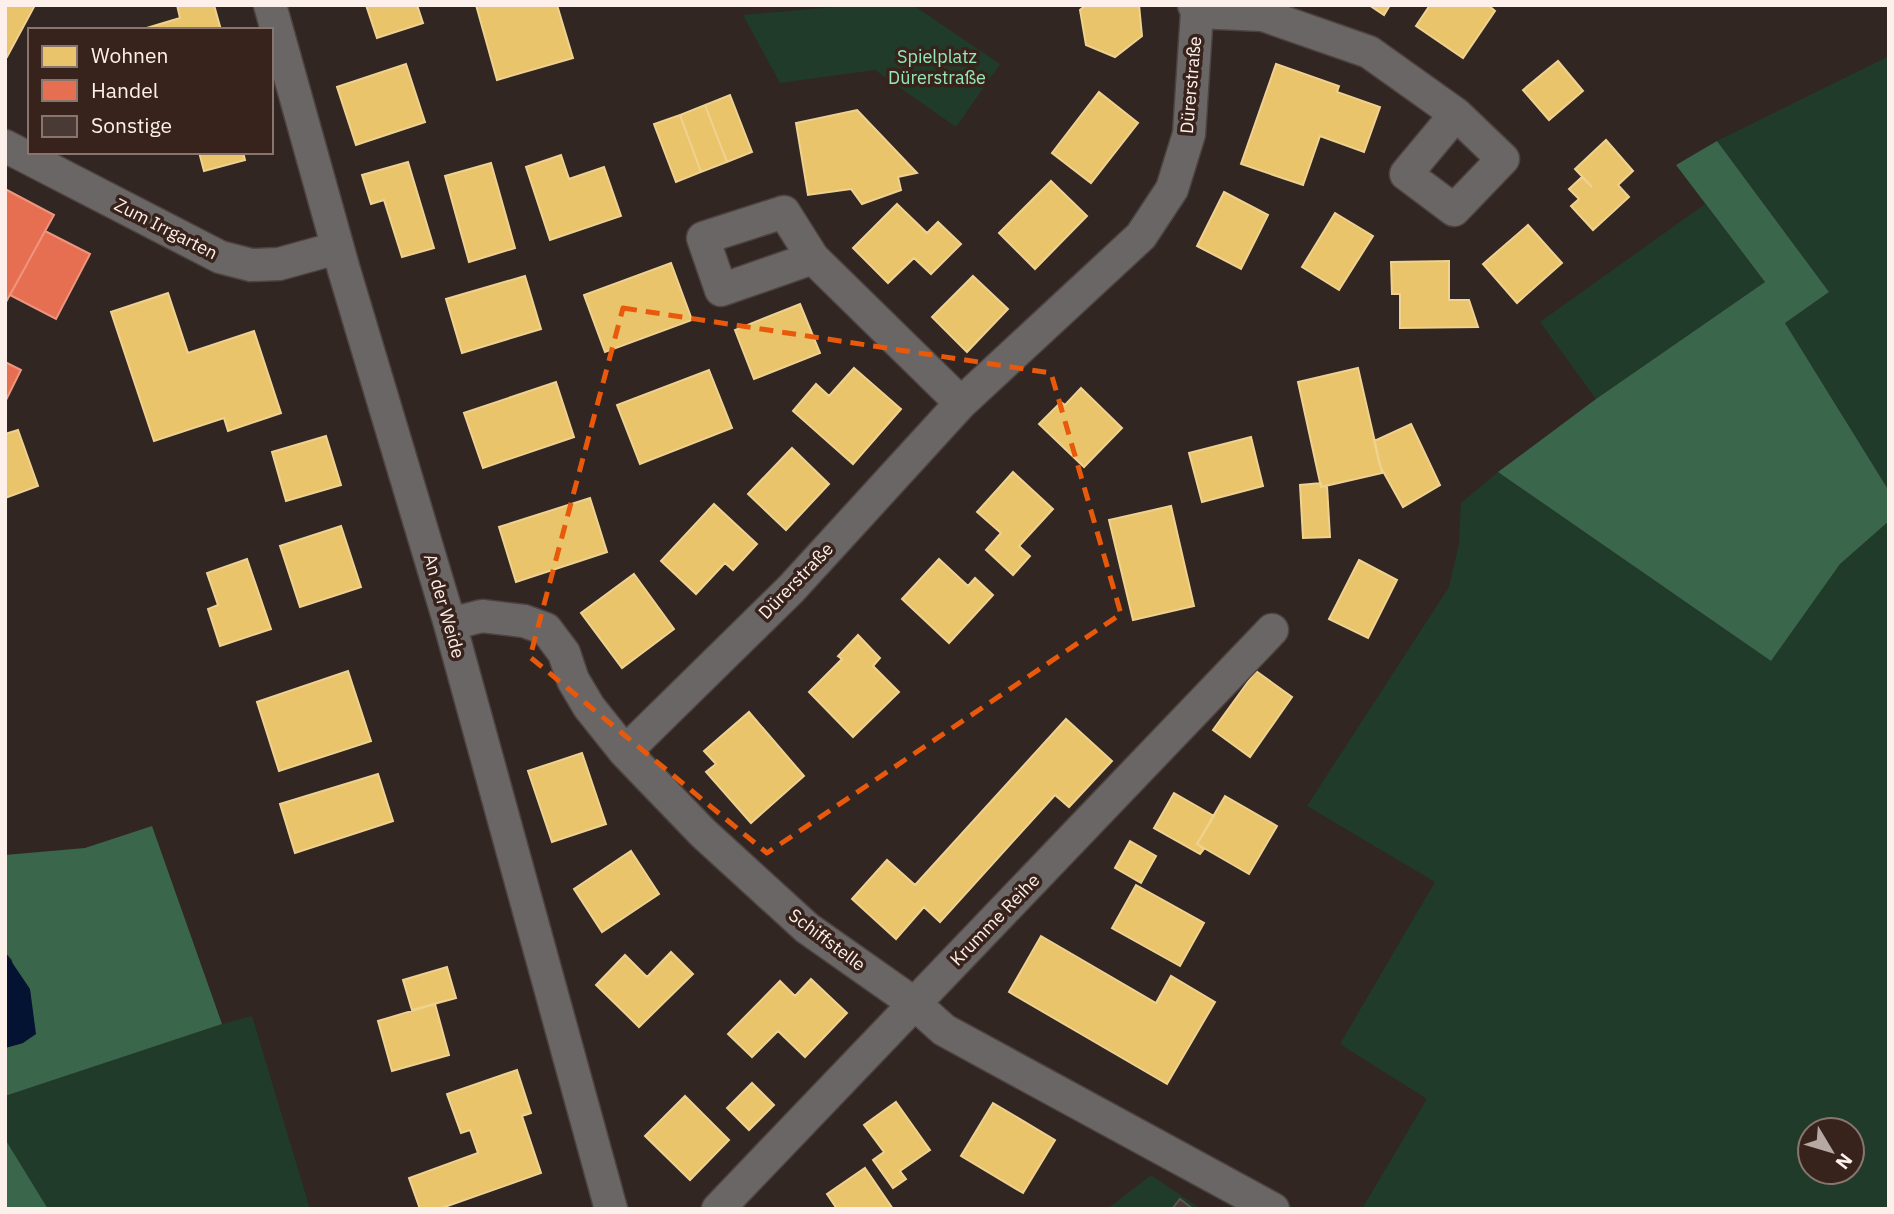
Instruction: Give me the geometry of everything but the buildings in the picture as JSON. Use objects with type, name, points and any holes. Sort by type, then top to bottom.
[{"type":"street","name":"An der Weide","points":[[270,5],[337,247],[450,624],[611,1209]]},
{"type":"street","name":"Dürerstraße","points":[[625,752],[791,589],[961,403],[1141,236],[1172,189],[1189,134],[1196,9],[1263,15],[1369,52],[1456,114]]},
{"type":"street","name":"Zum Irrgarten","points":[[5,146],[220,257],[251,265],[279,264],[337,247]]},
{"type":"street","points":[[813,258],[961,403]]},
{"type":"street","name":"Schiffstelle","points":[[450,624],[482,615],[524,621],[546,629],[565,653],[573,680],[589,707],[625,752],[703,833],[807,928],[915,1004],[944,1030],[1273,1209]]},
{"type":"street","name":"Krumme Reihe","points":[[718,1209],[1272,630]]},
{"type":"highlighted area","points":[[623,308],[1051,373],[1121,614],[767,853],[530,657]]},
{"type":"green space","name":"Spielplatz Dürerstraße","points":[[858,5],[913,5],[1000,64],[956,127],[875,70],[780,83],[743,15]]},
{"type":"green space","points":[[1889,56],[1889,491],[1785,323],[1829,292],[1717,141]]},
{"type":"green space","points":[[1717,141],[1829,292],[1785,323],[1889,491],[1889,521],[1840,564],[1771,661],[1498,472],[1596,399],[1765,282],[1676,165]]},
{"type":"green space","points":[[1705,204],[1765,282],[1596,399],[1540,322]]},
{"type":"green space","points":[[1498,472],[1771,661],[1840,564],[1889,521],[1889,1209],[1362,1209],[1427,1099],[1340,1044],[1435,882],[1307,806],[1449,587],[1459,544],[1461,503]]},
{"type":"green space","points":[[152,826],[222,1024],[5,1096],[5,1048],[23,1043],[12,960],[5,952],[5,855],[85,848]]},
{"type":"green space","points":[[252,1016],[310,1209],[48,1209],[5,1139],[5,1096]]},
{"type":"green space","points":[[5,1139],[48,1209],[5,1209]]},
{"type":"green space","points":[[1151,1175],[1201,1209],[1107,1209]]},
{"type":"water","points":[[5,952],[30,989],[36,1034],[23,1043],[5,1048]]}]
